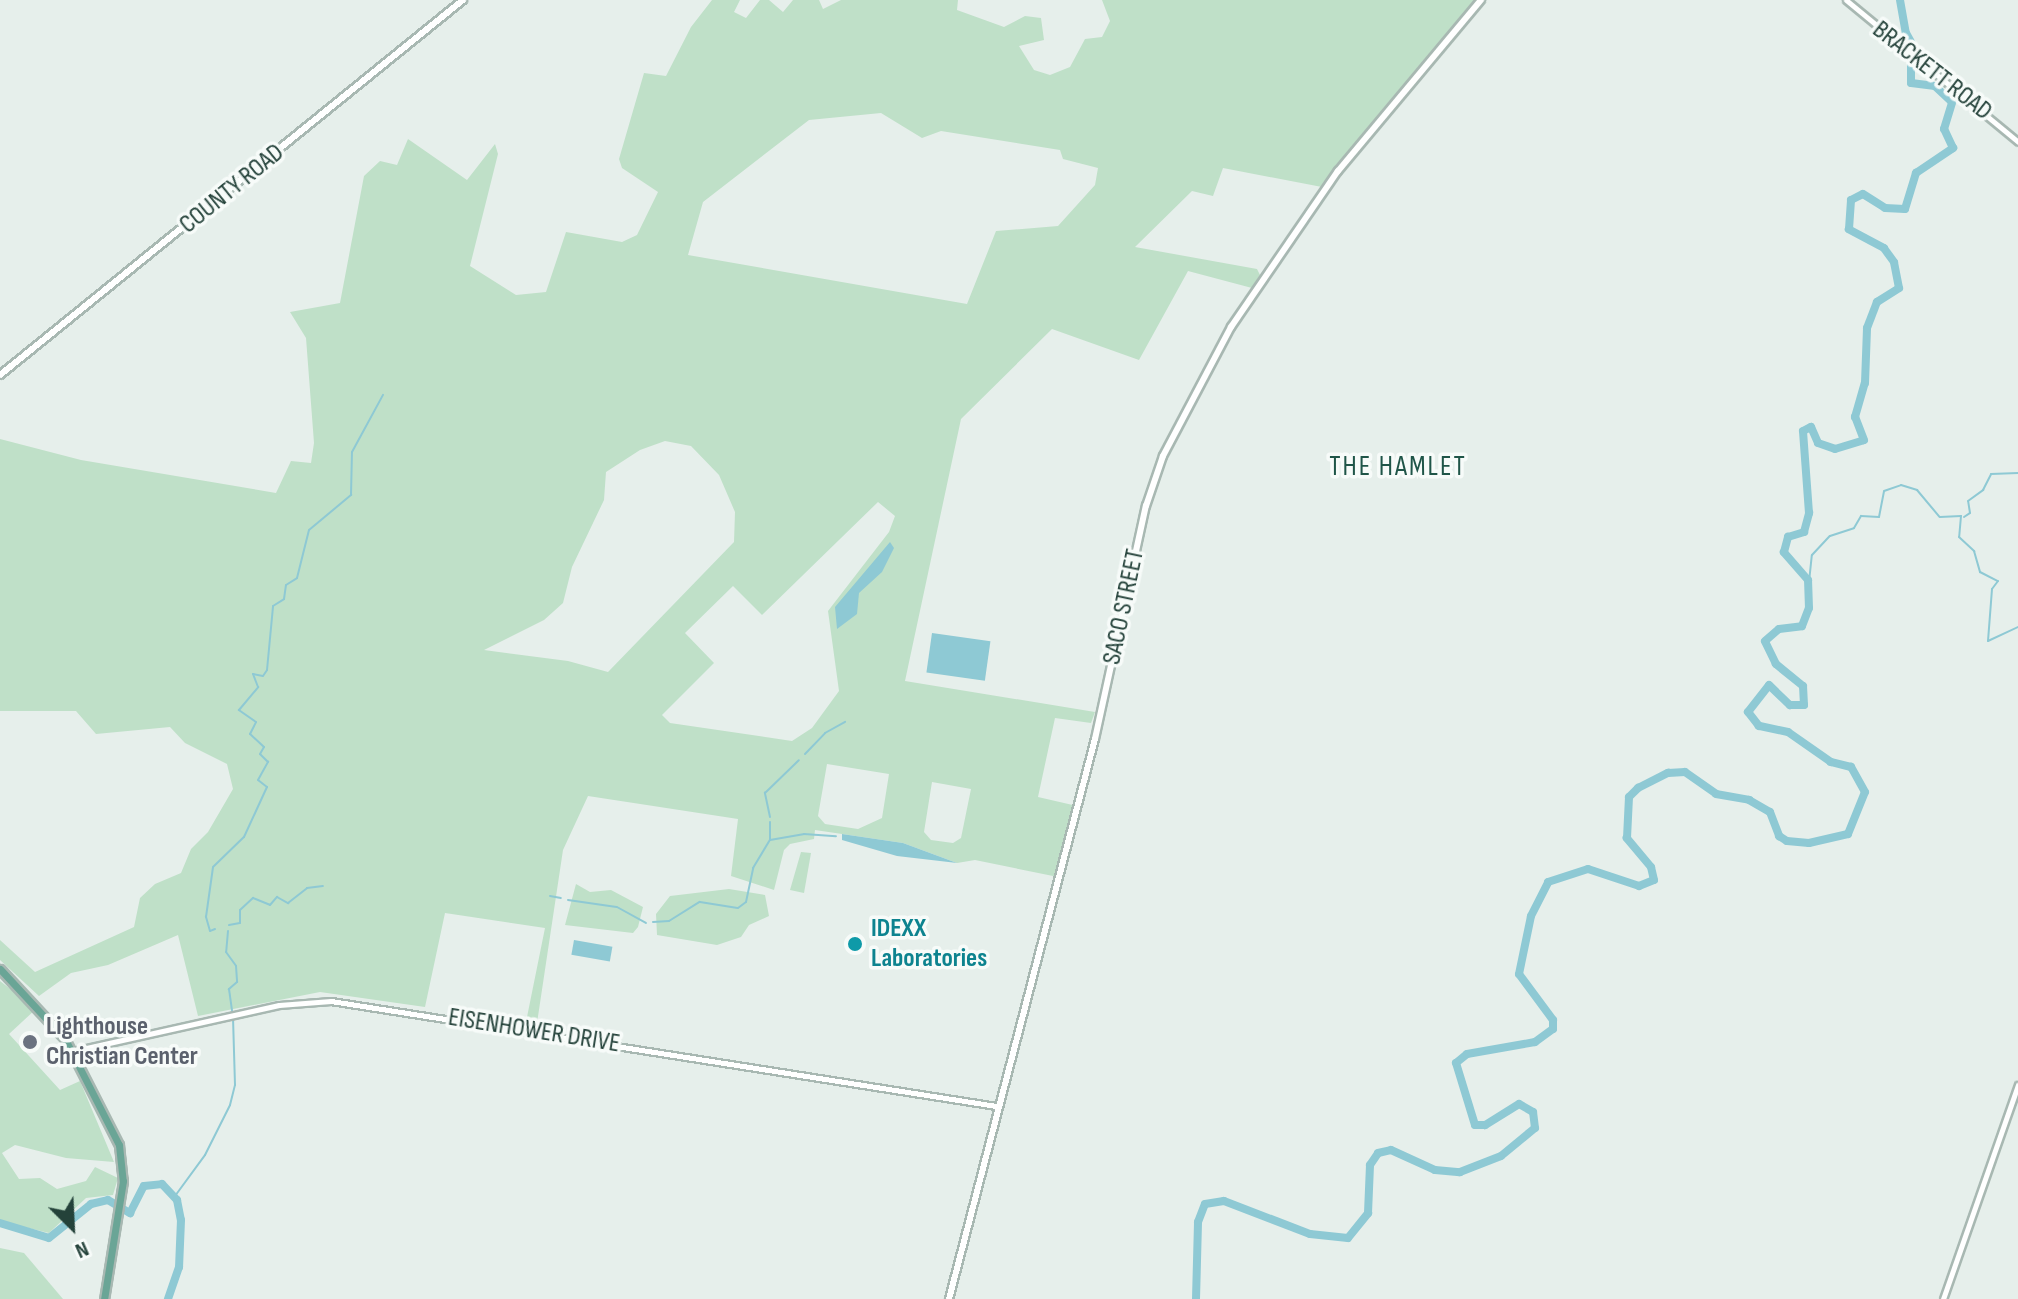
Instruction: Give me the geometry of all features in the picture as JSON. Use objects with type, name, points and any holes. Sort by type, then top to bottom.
[{"type":"main road","name":"COUNTY ROAD","points":[[0,375],[463,0]]},
{"type":"main road","name":"SACO STREET","points":[[949,1299],[996,1106],[1095,739],[1146,506],[1163,456],[1231,327],[1338,171],[1481,0]]},
{"type":"main road","points":[[0,969],[51,1021],[73,1051],[119,1145],[119,1207],[104,1299]]},
{"type":"street","name":"BRACKETT ROAD","points":[[1846,0],[2018,142]]},
{"type":"street","name":"EISENHOWER DRIVE","points":[[73,1051],[279,1005],[352,1002],[996,1106]]},
{"type":"street","points":[[1943,1299],[2018,1085]]},
{"type":"green space","points":[[712,0],[740,0],[734,12],[746,18],[760,0],[769,0],[783,12],[793,0],[819,0],[823,9],[841,0],[958,0],[957,10],[1004,27],[1025,16],[1041,18],[1044,40],[1019,46],[1034,70],[1050,75],[1070,67],[1085,39],[1102,37],[1110,21],[1102,0],[1475,0],[1322,187],[1223,168],[1213,196],[1192,191],[1135,247],[1257,269],[1260,275],[1252,288],[1188,271],[1139,360],[1052,329],[961,419],[905,681],[1095,712],[1091,723],[1055,718],[1038,797],[1077,806],[1058,877],[975,860],[957,863],[903,843],[815,830],[814,839],[790,844],[784,850],[774,890],[731,876],[738,819],[588,796],[563,850],[537,1023],[526,1022],[545,928],[445,913],[425,1007],[320,992],[198,1016],[178,935],[108,965],[71,973],[39,996],[0,960],[0,940],[35,972],[134,927],[140,898],[155,884],[181,873],[191,849],[208,832],[233,789],[227,764],[185,743],[170,727],[96,734],[76,711],[0,711],[0,439],[81,460],[276,493],[291,461],[311,463],[314,443],[306,338],[290,312],[340,303],[364,176],[380,161],[397,165],[408,139],[467,180],[495,144],[498,154],[470,266],[516,295],[546,292],[566,232],[622,242],[637,235],[658,192],[622,168],[619,159],[644,73],[666,76],[691,27]],"holes":[[[881,113],[922,138],[941,131],[1060,150],[1063,159],[1098,168],[1095,185],[1058,226],[996,231],[967,304],[688,255],[703,202],[809,120]],[[665,441],[691,446],[719,475],[735,512],[734,542],[608,672],[568,661],[484,650],[544,620],[563,603],[572,567],[604,500],[606,472],[640,450]],[[878,502],[895,516],[889,532],[828,611],[839,691],[812,728],[792,741],[670,723],[662,715],[714,663],[685,633],[733,586],[762,615]],[[827,764],[889,774],[882,818],[858,829],[825,824],[818,816]],[[932,782],[971,789],[961,838],[953,843],[931,840],[924,832]]]},
{"type":"green space","points":[[801,852],[811,853],[804,893],[790,890]]},
{"type":"green space","points":[[576,884],[590,892],[611,890],[643,907],[638,927],[633,933],[565,925]]},
{"type":"green space","points":[[729,889],[765,895],[769,916],[749,925],[741,937],[717,945],[657,935],[656,914],[670,896]]},
{"type":"green space","points":[[0,981],[36,1009],[9,1034],[60,1090],[80,1081],[114,1162],[66,1158],[15,1145],[2,1153],[19,1179],[40,1178],[57,1189],[86,1181],[95,1167],[118,1178],[113,1195],[86,1198],[49,1233],[0,1221]]},
{"type":"green space","points":[[0,1248],[24,1253],[63,1299],[0,1299]]},
{"type":"water","points":[[890,542],[894,548],[882,572],[859,593],[857,614],[837,629],[835,607]]},
{"type":"water","points":[[932,633],[990,641],[985,681],[926,673]]},
{"type":"water","points":[[842,834],[903,843],[957,863],[897,856],[842,840]]},
{"type":"water","points":[[574,940],[612,947],[610,962],[571,955]]},
{"type":"waterway","points":[[1900,0],[1906,33],[1915,49]]},
{"type":"waterway","points":[[1196,1299],[1198,1222],[1205,1204],[1224,1201],[1310,1234],[1348,1238],[1368,1213],[1370,1165],[1378,1153],[1391,1150],[1435,1170],[1460,1172],[1501,1156],[1535,1128],[1533,1112],[1519,1104],[1485,1125],[1475,1125],[1456,1063],[1467,1054],[1535,1042],[1553,1029],[1553,1020],[1519,974],[1531,916],[1548,882],[1588,869],[1639,886],[1654,880],[1651,867],[1627,838],[1629,797],[1638,788],[1668,773],[1685,772],[1716,794],[1749,800],[1770,812],[1779,836],[1787,841],[1809,843],[1848,834],[1865,792],[1851,767],[1831,762],[1788,732],[1759,726],[1748,712],[1769,685],[1790,705],[1804,705],[1803,686],[1776,664],[1765,641],[1779,629],[1802,626],[1809,608],[1808,580],[1784,552],[1788,537],[1804,532],[1809,513],[1803,431],[1811,427],[1818,443],[1835,449],[1864,440],[1855,417],[1865,383],[1867,328],[1877,302],[1899,288],[1894,262],[1884,248],[1849,229],[1851,200],[1863,194],[1885,208],[1905,209],[1916,173],[1953,148],[1944,129],[1952,102],[1935,86],[1911,83],[1911,61]]},
{"type":"waterway","points":[[215,929],[210,931],[206,917],[213,867],[244,837],[267,787],[258,780],[268,762],[260,754],[264,747],[250,734],[256,722],[239,710],[258,687],[253,674],[263,676],[267,670],[273,606],[284,599],[286,585],[297,578],[309,530],[351,495],[352,452],[383,395]]},
{"type":"waterway","points":[[1964,517],[1970,513],[1968,501],[1983,490],[1991,474],[2018,473]]},
{"type":"waterway","points":[[1809,582],[1812,555],[1830,536],[1854,528],[1861,516],[1879,517],[1884,491],[1901,485],[1917,490],[1940,517],[1961,516],[1959,537],[1974,551],[1980,572],[1998,581],[1992,589],[1988,641],[2018,627]]},
{"type":"waterway","points":[[805,754],[825,733],[845,722]]},
{"type":"waterway","points":[[770,817],[765,793],[799,760]]},
{"type":"waterway","points":[[770,822],[770,839]]},
{"type":"waterway","points":[[653,922],[669,921],[700,902],[738,908],[746,902],[753,868],[770,840],[804,834],[836,836]]},
{"type":"waterway","points":[[229,925],[240,923],[240,910],[253,898],[270,905],[277,897],[288,903],[307,888],[323,886]]},
{"type":"waterway","points":[[550,896],[561,898]]},
{"type":"waterway","points":[[568,900],[617,907],[646,923]]},
{"type":"waterway","points":[[228,931],[226,952],[236,966],[237,982],[229,989],[232,1011]]},
{"type":"waterway","points":[[175,1196],[205,1155],[230,1105],[235,1085],[233,1018]]},
{"type":"waterway","points":[[0,1223],[49,1238],[91,1204],[108,1200],[130,1213],[144,1186],[162,1184],[177,1200],[181,1220],[179,1267],[168,1299]]},
{"type":"place","name":"IDEXX Laboratories","points":[[855,944]]},
{"type":"place","name":"Lighthouse Christian Center","points":[[30,1042]]},
{"type":"district","name":"THE HAMLET","points":[[1398,467]]}]
